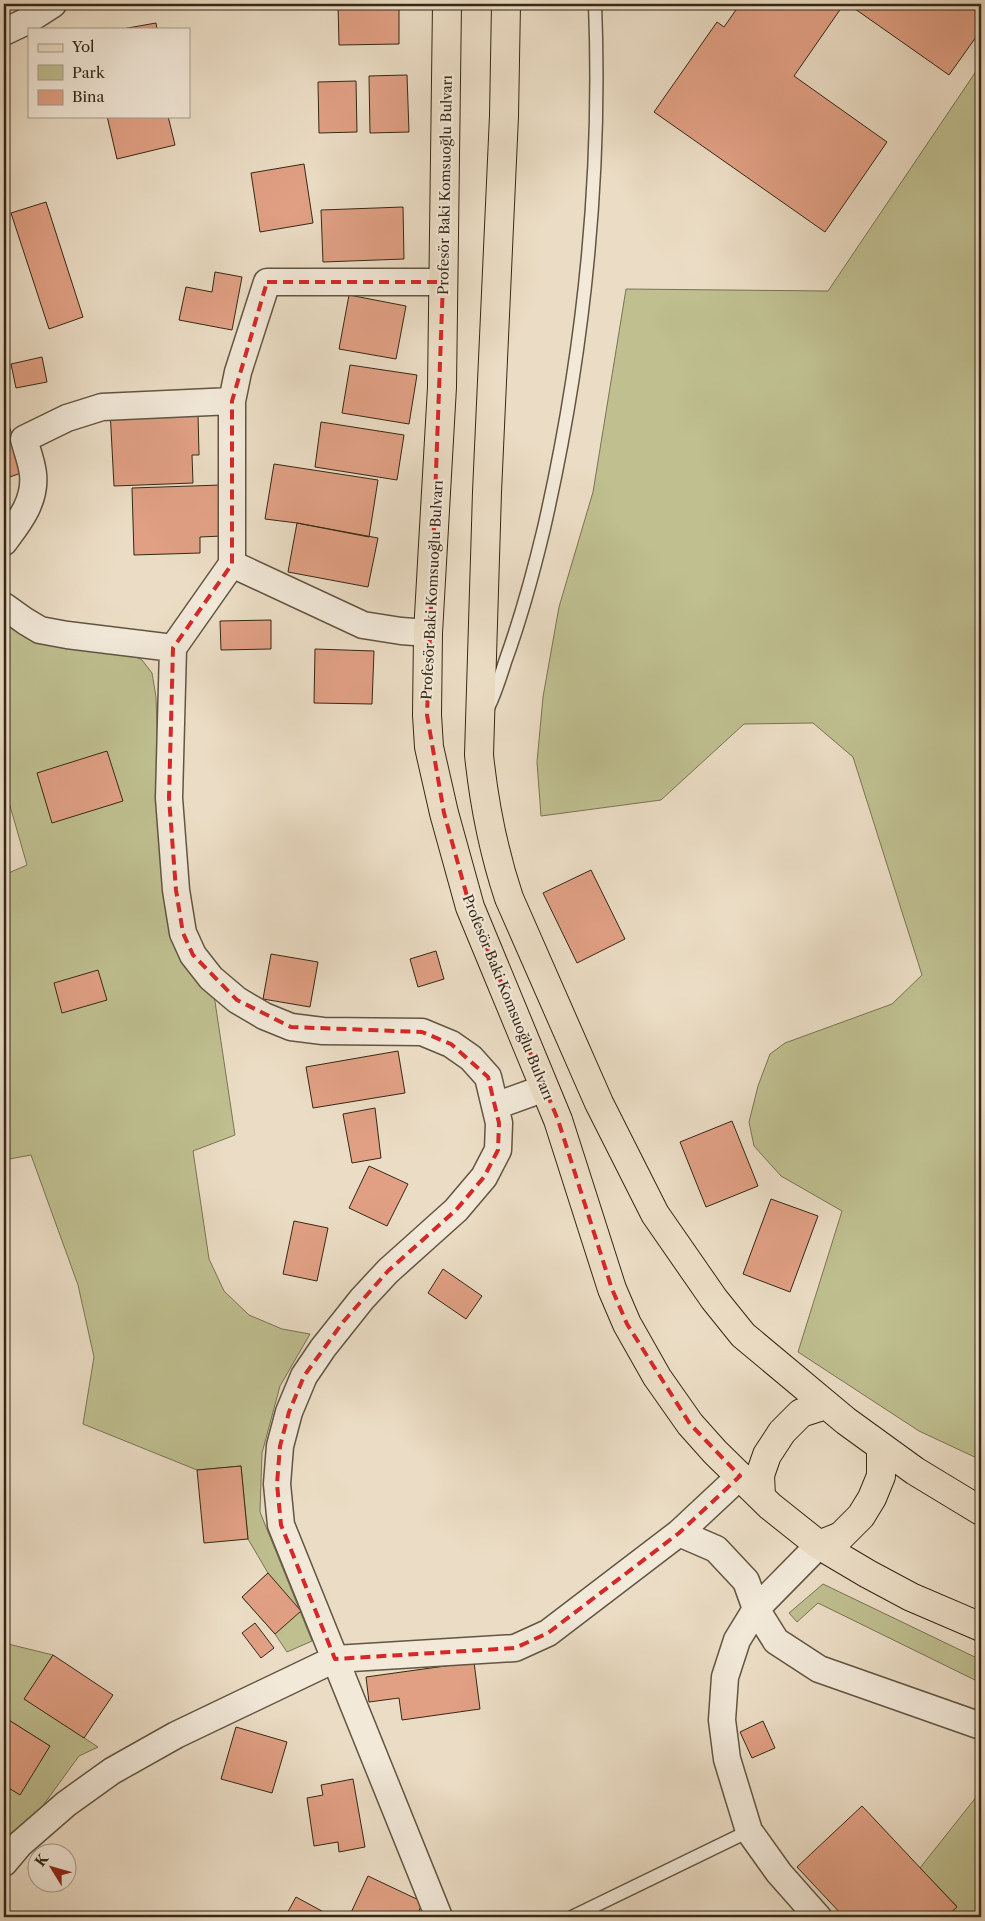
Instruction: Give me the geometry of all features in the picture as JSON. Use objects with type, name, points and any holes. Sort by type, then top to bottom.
[{"type":"main road","name":"Profesör Baki Komsuoğlu Bulvarı","points":[[447,4],[442,387],[428,633],[427,715],[429,747],[444,813],[470,907],[558,1120],[612,1290],[627,1324],[657,1377],[690,1424],[761,1496],[819,1545],[911,1597],[981,1627]]},
{"type":"main road","points":[[506,4],[504,116],[488,472],[478,755],[482,785],[509,898],[599,1103],[655,1214],[714,1299],[743,1335],[826,1405],[930,1481],[981,1511]]},
{"type":"main road","points":[[761,1496],[760,1475],[767,1455],[782,1432],[801,1413],[826,1405]]},
{"type":"main road","points":[[819,1545],[841,1536],[861,1516],[872,1498],[881,1476],[881,1447]]},
{"type":"street","points":[[4,32],[25,22],[53,4]]},
{"type":"street","points":[[440,1917],[282,1525],[278,1484],[280,1446],[289,1412],[304,1376],[343,1322],[388,1271],[456,1210],[484,1177],[498,1150],[499,1122],[488,1077],[471,1058],[451,1044],[422,1032],[323,1031],[291,1027],[264,1016],[237,1000],[211,978],[193,955],[183,933],[176,890],[169,798],[173,648],[232,564],[232,401],[238,372],[267,282],[443,282]]},
{"type":"street","points":[[4,542],[26,509],[33,490],[33,473],[24,439],[67,418],[102,407],[232,401]]},
{"type":"street","points":[[232,564],[363,625],[428,633]]},
{"type":"street","points":[[4,606],[40,630],[173,648]]},
{"type":"street","points":[[495,1106],[545,1088]]},
{"type":"street","points":[[4,1863],[20,1844],[66,1804],[112,1770],[176,1735],[335,1659],[515,1648],[548,1633],[679,1533],[740,1476]]},
{"type":"street","points":[[679,1533],[716,1549],[746,1581],[756,1609],[776,1641],[819,1669],[981,1726]]},
{"type":"street","points":[[818,1917],[779,1873],[749,1831],[727,1759],[722,1720],[726,1677],[737,1640],[756,1609],[819,1545]]},
{"type":"lane","points":[[480,724],[491,702],[513,641],[534,572],[558,466],[572,388],[588,246],[595,139],[597,50],[595,4]]},
{"type":"lane","points":[[572,1917],[749,1831]]},
{"type":"highlighted area","points":[[267,282],[443,282],[427,715],[444,813],[470,907],[558,1120],[612,1289],[627,1324],[690,1424],[740,1476],[679,1533],[548,1633],[515,1648],[335,1659],[281,1525],[277,1484],[280,1446],[289,1412],[304,1376],[343,1322],[388,1271],[456,1210],[484,1177],[498,1150],[499,1123],[488,1077],[451,1044],[422,1032],[291,1027],[237,1000],[193,955],[183,933],[176,890],[169,798],[173,648],[232,564],[232,401]]},
{"type":"green space","points":[[981,64],[981,1460],[919,1431],[798,1352],[842,1211],[781,1176],[754,1146],[749,1122],[758,1086],[770,1054],[785,1043],[892,1004],[922,975],[853,757],[813,723],[744,724],[661,800],[541,816],[537,762],[543,697],[559,607],[593,492],[626,289],[828,291]]},
{"type":"green space","points":[[4,617],[127,652],[142,660],[152,673],[156,697],[160,814],[214,995],[235,1135],[193,1151],[209,1259],[224,1291],[249,1315],[282,1329],[310,1334],[280,1386],[262,1453],[260,1512],[312,1641],[287,1652],[275,1634],[242,1597],[268,1573],[248,1539],[241,1466],[197,1470],[83,1424],[94,1357],[78,1285],[31,1155],[4,1160],[4,875],[27,865],[4,785]]},
{"type":"green space","points":[[823,1584],[981,1660],[981,1683],[818,1603],[797,1622],[789,1613]]},
{"type":"green space","points":[[4,1643],[53,1655],[25,1699],[98,1747],[79,1756],[4,1859],[4,1785],[19,1794],[50,1746],[4,1717]]},
{"type":"green space","points":[[981,1791],[981,1917],[946,1917],[957,1906],[920,1868]]},
{"type":"building","points":[[338,4],[399,4],[399,44],[339,45]]},
{"type":"building","points":[[732,4],[844,4],[794,76],[887,142],[825,232],[654,112],[717,22],[724,27],[738,7]]},
{"type":"building","points":[[848,4],[971,4],[981,11],[981,30],[949,75]]},
{"type":"building","points":[[156,23],[157,28],[128,28]]},
{"type":"building","points":[[407,75],[409,132],[370,133],[369,76]]},
{"type":"building","points":[[356,81],[357,132],[319,133],[318,82]]},
{"type":"building","points":[[107,118],[168,118],[175,145],[117,159]]},
{"type":"building","points":[[304,164],[313,223],[260,232],[251,173]]},
{"type":"building","points":[[46,202],[83,317],[49,329],[11,213]]},
{"type":"building","points":[[403,207],[404,259],[323,262],[321,210]]},
{"type":"building","points":[[215,272],[242,277],[232,330],[179,320],[186,287],[212,292]]},
{"type":"building","points":[[349,295],[406,306],[396,359],[339,349]]},
{"type":"building","points":[[42,357],[47,382],[16,388],[11,364]]},
{"type":"building","points":[[350,365],[417,375],[409,424],[342,413]]},
{"type":"building","points":[[4,410],[24,472],[4,479]]},
{"type":"building","points":[[110,410],[198,414],[199,455],[192,455],[193,483],[114,486]]},
{"type":"building","points":[[321,422],[404,435],[397,480],[315,467]]},
{"type":"building","points":[[274,464],[378,480],[369,537],[297,523],[265,519]]},
{"type":"building","points":[[221,485],[222,536],[200,537],[200,553],[134,555],[132,488]]},
{"type":"building","points":[[297,523],[378,538],[368,587],[288,572]]},
{"type":"building","points":[[271,620],[271,649],[221,650],[220,621]]},
{"type":"building","points":[[315,649],[374,651],[372,704],[314,703]]},
{"type":"building","points":[[107,751],[123,801],[52,823],[37,773]]},
{"type":"building","points":[[591,870],[625,939],[577,963],[543,893]]},
{"type":"building","points":[[436,951],[444,979],[418,987],[410,959]]},
{"type":"building","points":[[271,954],[318,962],[310,1007],[263,999]]},
{"type":"building","points":[[98,970],[107,1000],[62,1013],[54,983]]},
{"type":"building","points":[[398,1051],[405,1093],[313,1108],[306,1067]]},
{"type":"building","points":[[375,1108],[381,1158],[352,1163],[343,1114]]},
{"type":"building","points":[[732,1121],[758,1186],[706,1207],[680,1142]]},
{"type":"building","points":[[369,1166],[408,1184],[387,1226],[349,1208]]},
{"type":"building","points":[[771,1199],[818,1216],[790,1292],[743,1274]]},
{"type":"building","points":[[294,1221],[328,1228],[317,1281],[283,1274]]},
{"type":"building","points":[[443,1269],[482,1296],[466,1319],[428,1293]]},
{"type":"building","points":[[241,1466],[248,1539],[204,1543],[197,1470]]},
{"type":"building","points":[[268,1573],[301,1611],[275,1634],[242,1597]]},
{"type":"building","points":[[255,1623],[274,1648],[261,1658],[242,1633]]},
{"type":"building","points":[[53,1655],[113,1695],[84,1738],[24,1699]]},
{"type":"building","points":[[474,1662],[480,1709],[402,1720],[399,1698],[369,1702],[366,1677]]},
{"type":"building","points":[[4,1717],[50,1746],[20,1795],[4,1785]]},
{"type":"building","points":[[763,1721],[775,1748],[752,1758],[740,1732]]},
{"type":"building","points":[[236,1727],[287,1742],[272,1793],[221,1779]]},
{"type":"building","points":[[353,1779],[365,1847],[339,1852],[338,1842],[314,1846],[307,1798],[323,1795],[321,1785]]},
{"type":"building","points":[[862,1806],[957,1907],[946,1917],[844,1917],[797,1867]]},
{"type":"building","points":[[368,1876],[423,1902],[416,1917],[349,1917]]},
{"type":"building","points":[[296,1897],[331,1916],[331,1917],[285,1917]]}]
